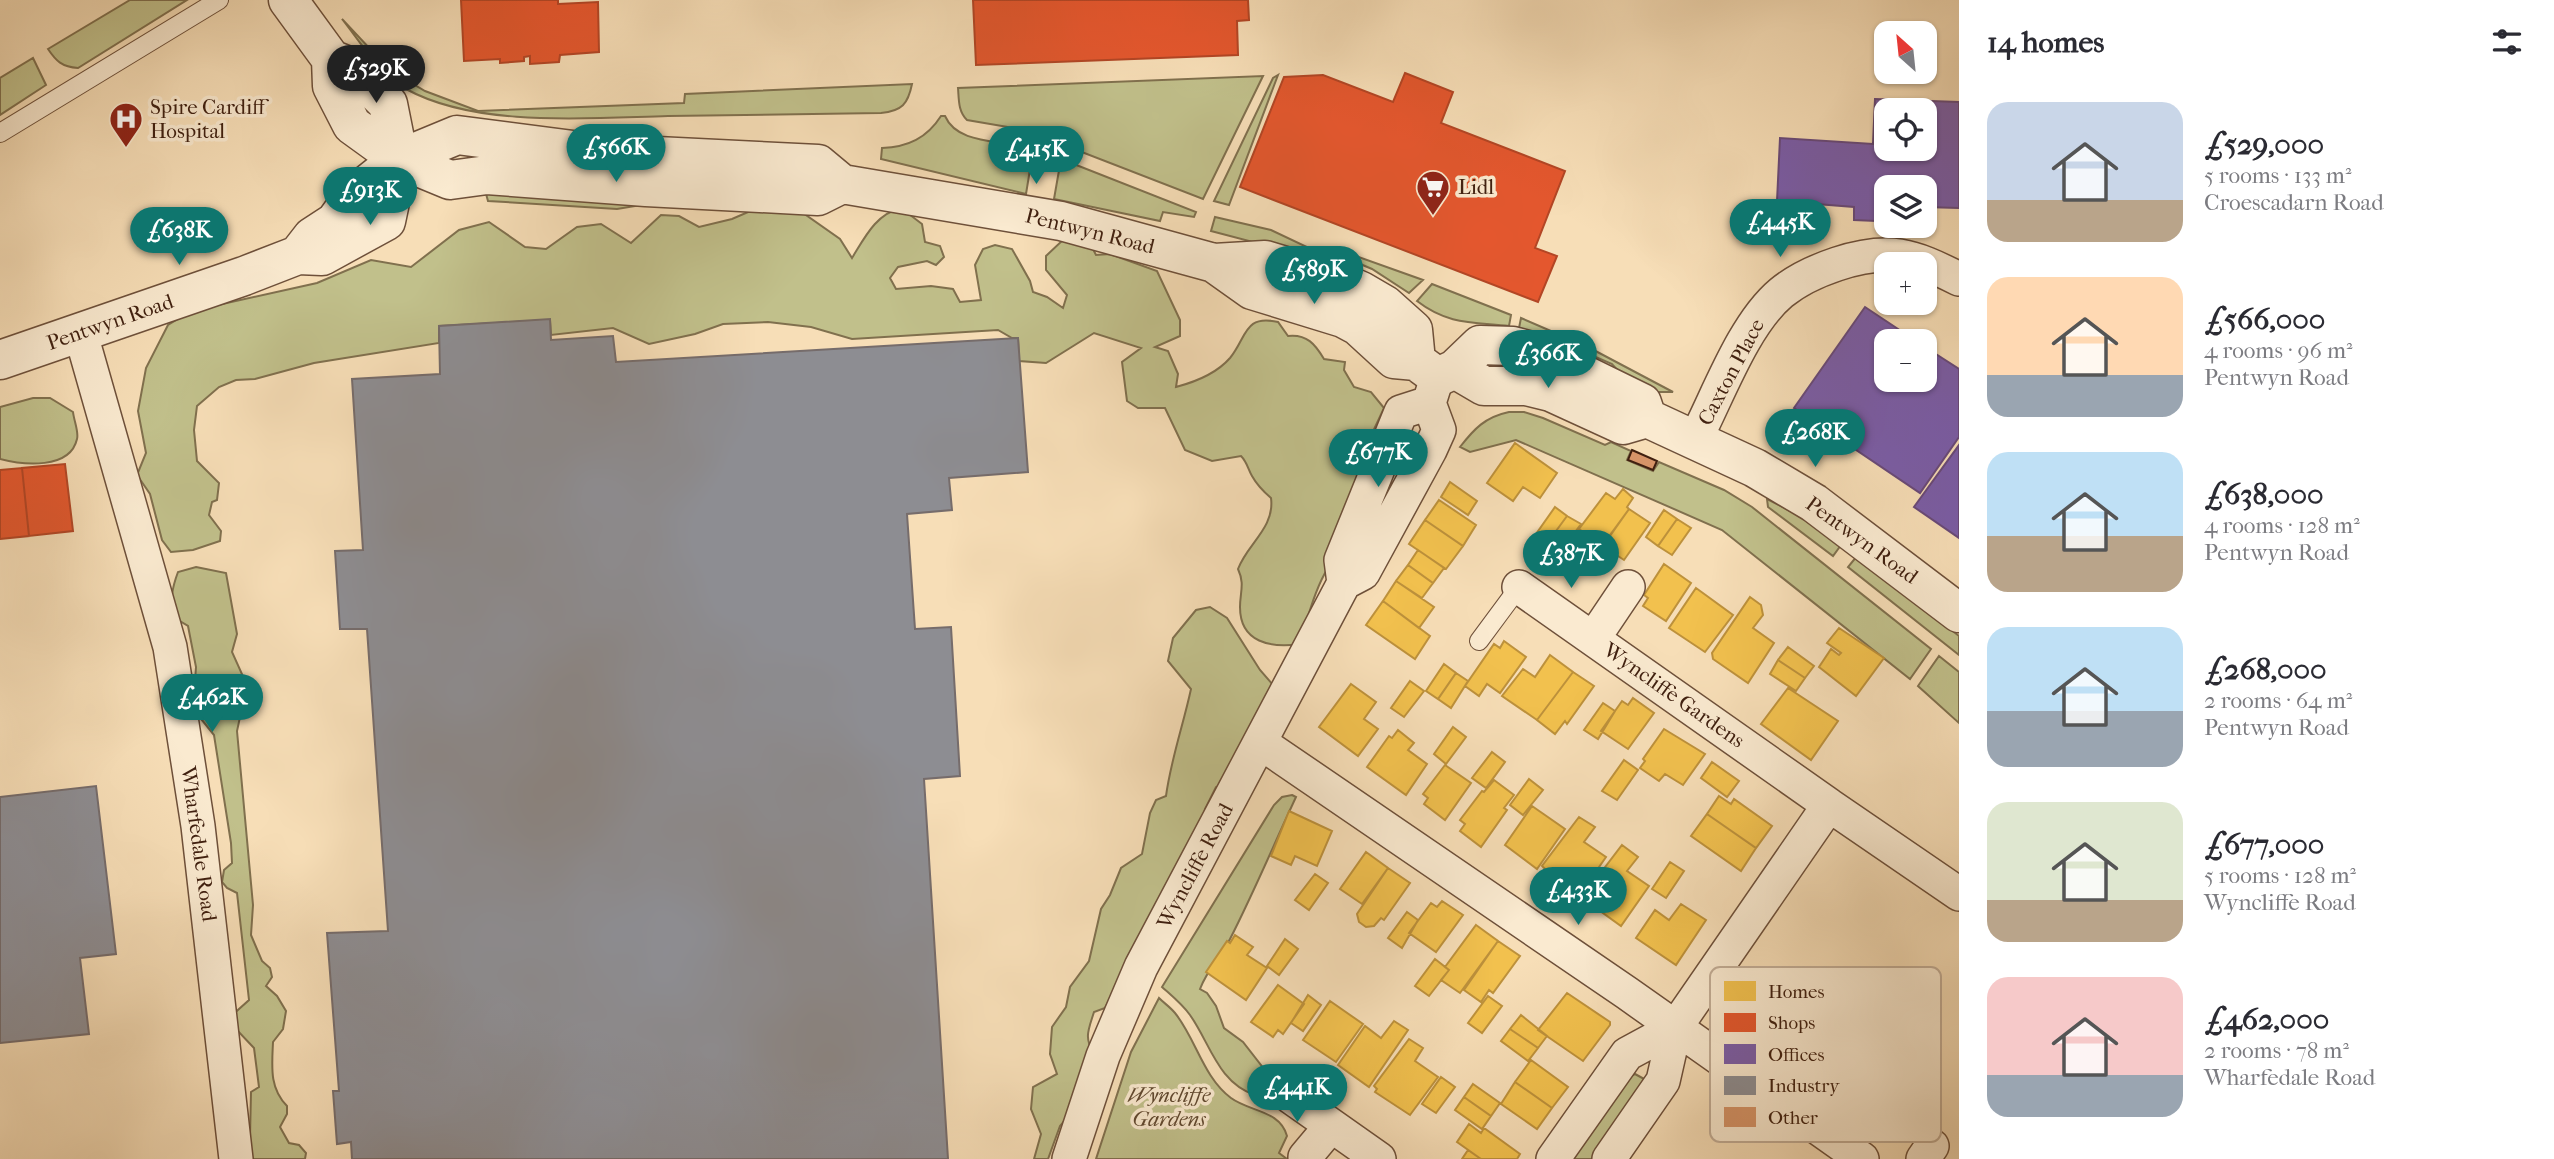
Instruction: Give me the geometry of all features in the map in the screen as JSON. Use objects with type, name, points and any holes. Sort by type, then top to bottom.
[{"type":"street","points":[[288,0],[331,60],[358,70],[388,104],[400,159]]},
{"type":"street","name":"Pentwyn Road","points":[[0,360],[244,276],[298,254],[312,237],[335,222],[355,194],[400,159],[457,135],[596,153],[818,164],[842,184],[1061,221],[1214,263],[1265,260],[1345,284],[1385,306],[1413,330],[1434,378],[1484,386],[1527,386],[1551,392],[1623,425],[1647,418],[1755,468],[1814,503],[1959,613]]},
{"type":"street","name":"Caxton Place","points":[[1695,440],[1734,361],[1762,313],[1796,282],[1815,271],[1879,253],[1922,260],[1959,279]]},
{"type":"street","name":"Wharfedale Road","points":[[80,331],[170,647],[198,826],[236,1159]]},
{"type":"street","name":"Wyncliffe Road","points":[[1069,1159],[1102,1056],[1141,967],[1344,583],[1363,573],[1430,450],[1439,430],[1434,378]]},
{"type":"street","name":"Wyncliffe Gardens","points":[[1518,587],[1959,894]]},
{"type":"street","points":[[1593,639],[1628,587]]},
{"type":"street","points":[[1261,743],[1710,1053]]},
{"type":"street","points":[[1717,967],[1829,805]]},
{"type":"street","points":[[1609,1159],[1663,1081],[1675,1028],[1710,977]]},
{"type":"street","points":[[1553,1159],[1627,1054],[1675,1028]]},
{"type":"street","points":[[1291,1097],[1379,1159]]},
{"type":"street","points":[[1306,1157],[1331,1126]]},
{"type":"street","points":[[1838,1142],[1862,1159]]},
{"type":"lane","points":[[0,133],[219,0]]},
{"type":"lane","points":[[1479,641],[1518,587]]},
{"type":"green space","points":[[130,0],[187,0],[78,68],[60,63],[48,49]]},
{"type":"green space","points":[[342,19],[372,51],[405,79],[425,91],[478,111],[684,103],[685,94],[912,84],[903,105],[881,113],[569,119],[499,115],[466,110],[406,89],[379,66]]},
{"type":"green space","points":[[33,58],[46,85],[0,115],[0,78]]},
{"type":"green space","points":[[1278,75],[1229,205],[1214,201],[1273,78]]},
{"type":"green space","points":[[1263,76],[1203,199],[1025,130],[967,120],[960,109],[958,88]]},
{"type":"green space","points":[[941,116],[945,116],[951,126],[971,137],[1033,151],[1026,194],[881,159],[882,148],[900,146],[916,140],[930,130]]},
{"type":"green space","points":[[1061,159],[1196,212],[1194,217],[1163,212],[1160,221],[1054,199]]},
{"type":"green space","points":[[485,190],[641,205],[617,209],[488,201]]},
{"type":"green space","points":[[771,202],[793,206],[840,239],[852,258],[878,221],[901,208],[922,224],[925,242],[940,246],[944,257],[936,265],[927,261],[898,267],[890,278],[896,289],[931,286],[953,289],[960,302],[981,300],[975,265],[983,249],[995,245],[1012,249],[1030,281],[1033,292],[1047,297],[1063,308],[1067,295],[1046,270],[1046,256],[1065,238],[1091,245],[1096,255],[1110,254],[1157,271],[1180,320],[1180,336],[1155,347],[1168,351],[1178,374],[1176,387],[1198,380],[1219,368],[1236,350],[1252,324],[1259,321],[1278,322],[1288,336],[1310,341],[1324,359],[1345,362],[1344,370],[1354,387],[1371,392],[1384,408],[1358,456],[1364,476],[1363,506],[1352,531],[1321,581],[1300,644],[1268,644],[1251,636],[1241,619],[1242,584],[1238,569],[1265,527],[1271,509],[1271,498],[1256,482],[1241,456],[1212,461],[1185,450],[1165,408],[1138,408],[1127,401],[1122,362],[1141,348],[1094,333],[1046,363],[1019,361],[1018,338],[1012,338],[998,330],[852,339],[811,327],[768,322],[723,324],[695,334],[649,344],[613,328],[551,335],[550,320],[439,326],[439,343],[314,363],[255,379],[236,380],[219,387],[197,406],[194,430],[197,461],[219,483],[217,500],[212,502],[209,515],[221,531],[220,541],[193,550],[171,552],[162,540],[150,494],[137,475],[146,453],[138,411],[146,368],[168,325],[191,311],[317,283],[371,260],[411,267],[459,230],[489,222],[525,247],[546,249],[577,227],[601,224],[631,243],[661,215],[679,216],[699,227],[732,219]]},
{"type":"green space","points":[[1215,217],[1271,230],[1307,247],[1311,252],[1310,257],[1211,231]]},
{"type":"green space","points":[[1339,250],[1423,280],[1409,293],[1372,269],[1339,255]]},
{"type":"green space","points":[[1432,284],[1511,315],[1509,326],[1461,321],[1428,309],[1417,301]]},
{"type":"green space","points":[[1521,318],[1588,347],[1673,392],[1653,392],[1621,374],[1612,364],[1550,337],[1519,328]]},
{"type":"green space","points":[[33,398],[50,398],[73,412],[77,439],[73,449],[56,461],[44,463],[0,459],[0,407]]},
{"type":"green space","points":[[1509,412],[1524,412],[1543,418],[1605,445],[1611,442],[1631,451],[1627,460],[1653,471],[1659,462],[1724,490],[1752,507],[1931,649],[1910,679],[1722,530],[1516,440],[1470,452],[1460,447],[1481,425],[1493,417]]},
{"type":"green space","points":[[1767,499],[1796,514],[1841,545],[1833,556],[1768,507]]},
{"type":"green space","points":[[1857,556],[1959,636],[1959,655],[1848,567]]},
{"type":"green space","points":[[196,567],[226,573],[237,634],[232,652],[250,699],[240,717],[237,731],[253,905],[251,935],[262,961],[270,968],[272,977],[266,986],[277,996],[286,1011],[283,1029],[273,1042],[274,1084],[287,1106],[287,1114],[280,1127],[289,1143],[299,1145],[306,1153],[305,1159],[249,1159],[245,1146],[250,1137],[251,1092],[259,1087],[254,1048],[229,1018],[249,1000],[237,893],[222,882],[224,870],[232,863],[231,843],[214,735],[193,709],[196,667],[188,626],[173,617],[172,611],[172,594],[178,572]]},
{"type":"green space","points":[[1210,607],[1227,618],[1260,670],[1273,685],[1231,783],[1216,787],[1205,809],[1202,830],[1105,1008],[1094,1012],[1088,1034],[1094,1055],[1084,1083],[1073,1093],[1077,1106],[1060,1126],[1048,1159],[1034,1159],[1041,1134],[1031,1109],[1033,1087],[1057,1074],[1050,1054],[1052,1027],[1066,1007],[1070,987],[1089,961],[1101,909],[1121,868],[1142,854],[1150,813],[1156,800],[1166,796],[1191,689],[1168,661],[1173,638],[1196,610]]},
{"type":"green space","points":[[1939,656],[1959,672],[1959,723],[1918,686]]},
{"type":"green space","points":[[1282,797],[1296,797],[1247,904],[1200,989],[1207,993],[1216,1006],[1224,1028],[1243,1042],[1264,1069],[1255,1095],[1242,1089],[1223,1072],[1190,1015],[1162,987],[1274,805]]},
{"type":"green space","name":"Wyncliffe Gardens","points":[[1159,998],[1182,1023],[1213,1080],[1221,1089],[1239,1103],[1271,1116],[1283,1127],[1287,1136],[1279,1153],[1287,1159],[1096,1159],[1131,1052]]},
{"type":"green space","points":[[1635,1074],[1646,1080],[1599,1159],[1569,1159],[1629,1077]]},
{"type":"building: Homes","points":[[1515,443],[1557,473],[1540,498],[1523,487],[1513,501],[1487,483]]},
{"type":"building: Homes","points":[[1450,482],[1477,501],[1468,515],[1441,497]]},
{"type":"building: Homes","points":[[1623,489],[1633,498],[1627,507],[1629,509],[1591,561],[1572,547],[1583,532],[1579,529],[1606,493],[1615,499]]},
{"type":"building: Homes","points":[[1439,500],[1476,525],[1463,546],[1425,520]]},
{"type":"building: Homes","points":[[1555,507],[1567,516],[1548,542],[1536,534]]},
{"type":"building: Homes","points":[[1629,509],[1650,523],[1624,560],[1603,546]]},
{"type":"building: Homes","points":[[1664,510],[1677,519],[1658,546],[1646,537]]},
{"type":"building: Homes","points":[[1567,516],[1581,524],[1561,551],[1548,542]]},
{"type":"building: Homes","points":[[1677,519],[1691,528],[1672,555],[1658,546]]},
{"type":"building: Homes","points":[[1425,520],[1463,546],[1446,569],[1409,544]]},
{"type":"building: Homes","points":[[1418,550],[1444,568],[1433,583],[1408,565]]},
{"type":"building: Homes","points":[[1664,564],[1691,583],[1666,621],[1643,606],[1648,598],[1644,595]]},
{"type":"building: Homes","points":[[1408,565],[1433,583],[1422,598],[1396,581]]},
{"type":"building: Homes","points":[[1396,581],[1434,607],[1419,628],[1383,601]]},
{"type":"building: Homes","points":[[1696,588],[1733,615],[1705,652],[1669,628]]},
{"type":"building: Homes","points":[[1750,597],[1761,605],[1763,615],[1753,628],[1774,643],[1748,683],[1713,659],[1712,653]]},
{"type":"building: Homes","points":[[1383,601],[1430,636],[1415,659],[1366,625]]},
{"type":"building: Homes","points":[[1839,628],[1884,658],[1856,696],[1819,667],[1831,649],[1839,655],[1841,653],[1827,643]]},
{"type":"building: Homes","points":[[1504,641],[1526,657],[1500,693],[1487,684],[1479,696],[1465,686],[1494,644],[1500,648]]},
{"type":"building: Homes","points":[[1788,647],[1814,666],[1805,678],[1778,660]]},
{"type":"building: Homes","points":[[1550,655],[1573,672],[1537,720],[1502,696],[1523,669],[1535,677]]},
{"type":"building: Homes","points":[[1778,660],[1805,678],[1796,691],[1770,674]]},
{"type":"building: Homes","points":[[1444,664],[1456,673],[1438,699],[1426,691]]},
{"type":"building: Homes","points":[[1573,672],[1594,686],[1567,724],[1565,721],[1555,734],[1537,720]]},
{"type":"building: Homes","points":[[1456,673],[1468,681],[1451,708],[1438,699]]},
{"type":"building: Homes","points":[[1410,681],[1424,691],[1404,717],[1391,708]]},
{"type":"building: Homes","points":[[1351,684],[1376,702],[1364,719],[1378,729],[1358,756],[1319,727]]},
{"type":"building: Homes","points":[[1788,688],[1838,721],[1811,760],[1761,724]]},
{"type":"building: Homes","points":[[1633,698],[1654,713],[1628,749],[1601,731],[1622,701],[1628,705]]},
{"type":"building: Homes","points":[[1603,703],[1615,711],[1598,739],[1584,730]]},
{"type":"building: Homes","points":[[1453,727],[1466,737],[1446,764],[1434,754]]},
{"type":"building: Homes","points":[[1664,729],[1705,754],[1683,785],[1665,774],[1659,781],[1640,768],[1645,761],[1643,759]]},
{"type":"building: Homes","points":[[1398,730],[1414,743],[1408,750],[1427,764],[1406,795],[1367,767],[1389,736],[1392,738]]},
{"type":"building: Homes","points":[[1492,752],[1505,762],[1486,788],[1472,778]]},
{"type":"building: Homes","points":[[1624,760],[1638,770],[1617,800],[1602,791]]},
{"type":"building: Homes","points":[[1712,762],[1739,781],[1727,797],[1701,778]]},
{"type":"building: Homes","points":[[1445,765],[1471,783],[1445,820],[1424,804],[1428,798],[1423,794]]},
{"type":"building: Homes","points":[[1529,779],[1543,790],[1523,815],[1510,805]]},
{"type":"building: Homes","points":[[1494,780],[1514,795],[1504,808],[1507,810],[1481,847],[1460,831],[1465,824],[1460,820]]},
{"type":"building: Homes","points":[[1719,796],[1731,804],[1734,799],[1772,826],[1756,848],[1707,814]]},
{"type":"building: Homes","points":[[1532,806],[1565,829],[1537,869],[1505,845]]},
{"type":"building: Homes","points":[[1289,811],[1332,831],[1317,866],[1295,856],[1291,865],[1271,856]]},
{"type":"building: Homes","points":[[1707,814],[1756,848],[1741,871],[1691,836]]},
{"type":"building: Homes","points":[[1579,817],[1595,827],[1584,842],[1606,857],[1578,897],[1543,872],[1545,869],[1542,866]]},
{"type":"building: Homes","points":[[1622,845],[1638,857],[1627,871],[1649,886],[1621,926],[1583,896]]},
{"type":"building: Homes","points":[[1366,852],[1388,868],[1362,904],[1340,889]]},
{"type":"building: Homes","points":[[1670,862],[1684,871],[1666,898],[1652,889]]},
{"type":"building: Homes","points":[[1388,868],[1410,883],[1384,920],[1381,918],[1374,926],[1366,927],[1359,922],[1357,914]]},
{"type":"building: Homes","points":[[1315,874],[1328,883],[1309,910],[1295,900]]},
{"type":"building: Homes","points":[[1442,901],[1463,915],[1436,952],[1409,933],[1431,903],[1437,907]]},
{"type":"building: Homes","points":[[1681,904],[1706,920],[1676,965],[1636,938],[1655,910],[1669,920]]},
{"type":"building: Homes","points":[[1407,912],[1418,920],[1402,948],[1388,938]]},
{"type":"building: Homes","points":[[1476,925],[1498,941],[1460,993],[1441,980],[1449,970],[1445,967]]},
{"type":"building: Homes","points":[[1235,935],[1253,947],[1247,955],[1267,968],[1246,1000],[1206,972],[1227,941],[1230,943]]},
{"type":"building: Homes","points":[[1285,939],[1298,949],[1279,975],[1267,966]]},
{"type":"building: Homes","points":[[1498,941],[1520,956],[1493,993],[1489,990],[1481,1002],[1464,990]]},
{"type":"building: Homes","points":[[1435,959],[1449,970],[1429,996],[1415,986]]},
{"type":"building: Homes","points":[[1278,985],[1304,1004],[1283,1034],[1278,1030],[1273,1037],[1251,1022]]},
{"type":"building: Homes","points":[[1567,993],[1610,1022],[1583,1061],[1538,1030]]},
{"type":"building: Homes","points":[[1308,995],[1321,1005],[1303,1031],[1291,1023]]},
{"type":"building: Homes","points":[[1488,996],[1502,1006],[1482,1033],[1468,1023]]},
{"type":"building: Homes","points":[[1330,1001],[1363,1024],[1336,1062],[1303,1040]]},
{"type":"building: Homes","points":[[1521,1015],[1547,1036],[1538,1048],[1510,1029]]},
{"type":"building: Homes","points":[[1394,1021],[1408,1030],[1369,1087],[1338,1065],[1365,1026],[1381,1038]]},
{"type":"building: Homes","points":[[1510,1029],[1538,1048],[1528,1061],[1501,1041]]},
{"type":"building: Homes","points":[[1409,1039],[1423,1048],[1415,1061],[1438,1077],[1410,1115],[1375,1092],[1377,1089],[1374,1086]]},
{"type":"building: Homes","points":[[1531,1060],[1568,1087],[1552,1108],[1515,1082]]},
{"type":"building: Homes","points":[[1441,1077],[1455,1087],[1436,1113],[1422,1104]]},
{"type":"building: Homes","points":[[1515,1082],[1552,1108],[1537,1129],[1501,1104]]},
{"type":"building: Homes","points":[[1473,1084],[1500,1103],[1491,1116],[1464,1097]]},
{"type":"building: Homes","points":[[1464,1097],[1491,1116],[1482,1129],[1455,1110]]},
{"type":"building: Homes","points":[[1469,1124],[1481,1133],[1484,1128],[1520,1154],[1517,1159],[1481,1159],[1457,1142]]},
{"type":"building: Homes","points":[[1468,1150],[1481,1159],[1462,1159]]},
{"type":"building: Shops","points":[[461,0],[558,0],[558,4],[598,2],[599,52],[560,55],[559,62],[530,64],[530,56],[524,57],[524,61],[500,63],[500,59],[464,61]]},
{"type":"building: Shops","points":[[973,0],[1248,0],[1249,20],[1237,21],[1238,55],[976,65]]},
{"type":"building: Shops","name":"Lidl","points":[[1405,73],[1453,92],[1441,123],[1565,171],[1535,248],[1557,256],[1538,302],[1240,187],[1284,77],[1323,75],[1393,102]]},
{"type":"building: Shops","points":[[65,464],[73,531],[29,536],[22,468]]},
{"type":"building: Shops","points":[[22,468],[29,536],[0,539],[0,470]]},
{"type":"building: Offices","points":[[1937,101],[1959,102],[1959,208],[1937,207],[1937,175],[1874,175],[1874,221],[1854,220],[1854,207],[1777,201],[1780,138],[1873,144],[1874,122],[1874,161],[1937,161]]},
{"type":"building: Offices","points":[[1865,307],[1898,329],[1874,329],[1874,392],[1937,392],[1937,355],[1959,369],[1959,437],[1920,493],[1794,408]]},
{"type":"building: Offices","points":[[1959,445],[1959,538],[1914,507]]},
{"type":"building: Industry","points":[[550,319],[551,340],[613,336],[616,362],[1018,338],[1028,472],[949,478],[952,510],[907,514],[915,629],[951,627],[960,776],[924,779],[948,1159],[352,1159],[351,1142],[337,1144],[333,1091],[339,1091],[327,933],[388,931],[367,629],[340,629],[335,551],[363,550],[352,379],[440,374],[439,326]]},
{"type":"building: Industry","points":[[96,786],[116,954],[80,958],[89,1034],[0,1043],[0,797]]},
{"type":"building: Other","points":[[1632,450],[1657,461],[1653,470],[1628,460]]},
{"type":"place","name":"Spire Cardiff Hospital","points":[[126,149]]},
{"type":"place","name":"Lidl","points":[[1433,217]]}]
